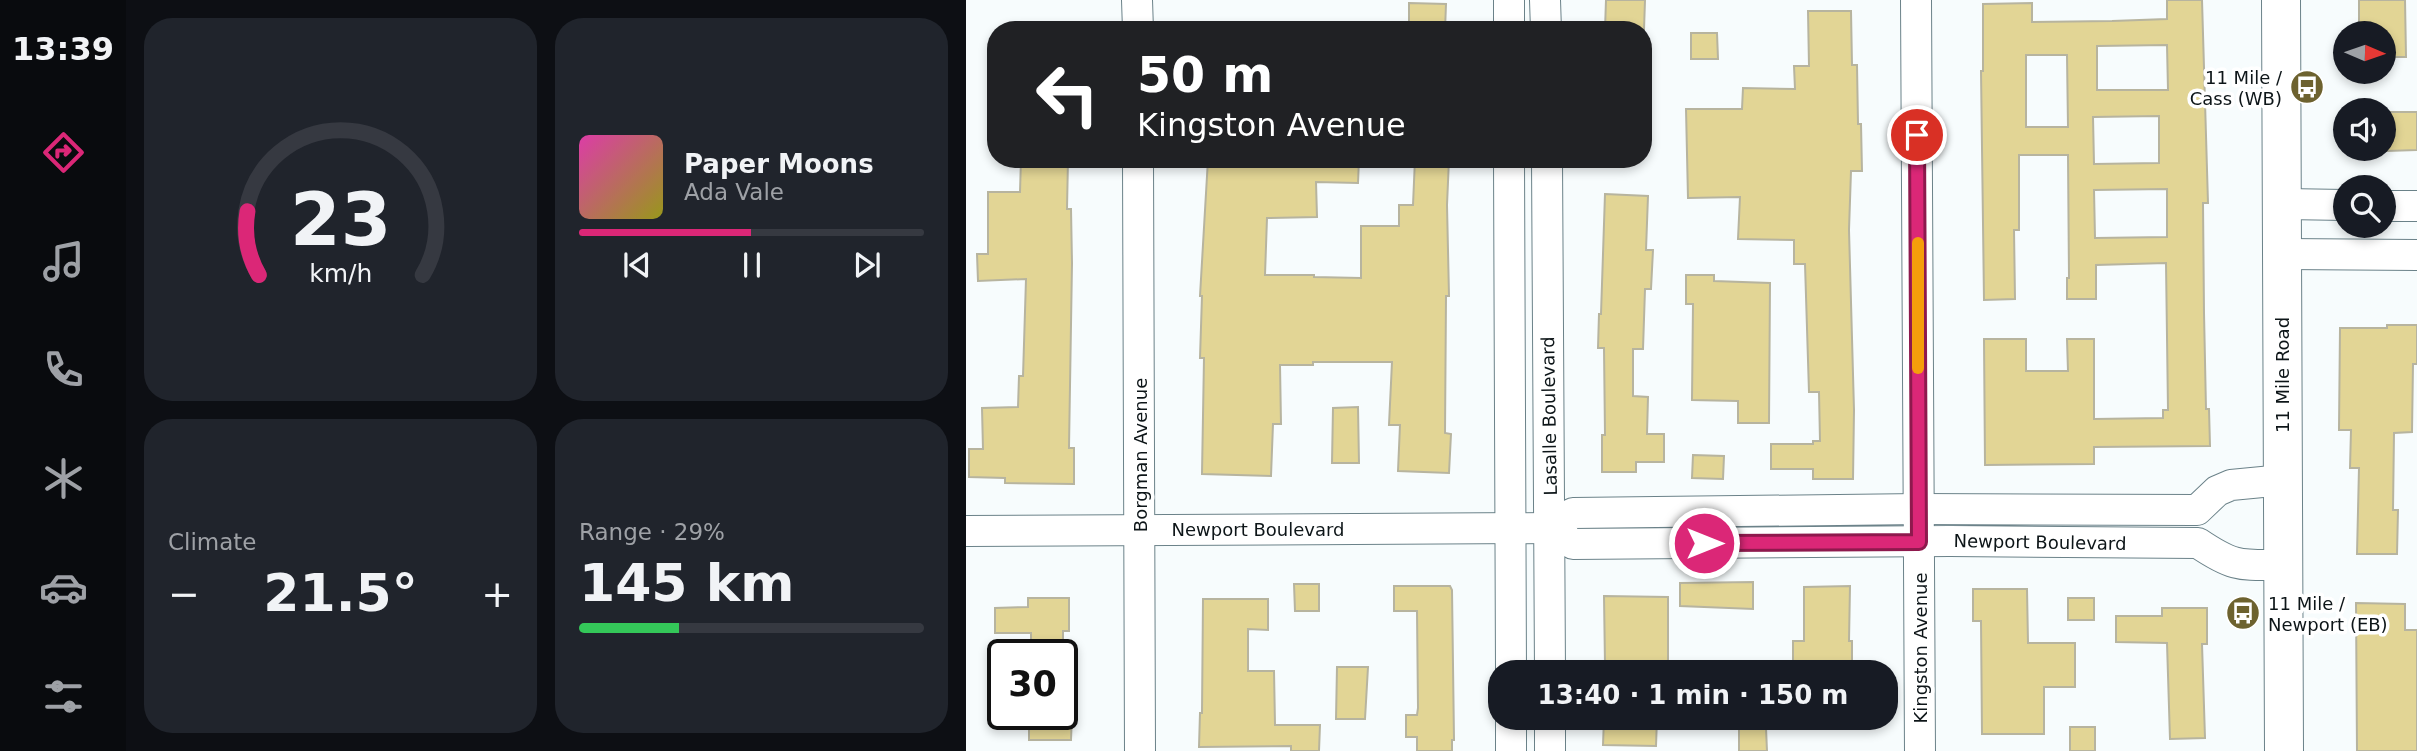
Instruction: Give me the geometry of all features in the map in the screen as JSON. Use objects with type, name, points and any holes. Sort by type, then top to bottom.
[{"type":"main road","name":"11 Mile Road","points":[[2281,0],[2284,751]]},
{"type":"street","points":[[1138,0],[1138,21]]},
{"type":"street","points":[[1509,0],[1509,21]]},
{"type":"street","points":[[1545,0],[1545,21]]},
{"type":"street","name":"Kingston Avenue","points":[[1916,0],[1920,751]]},
{"type":"street","name":"Borgman Avenue","points":[[1138,168],[1140,751]]},
{"type":"street","points":[[1509,168],[1511,660]]},
{"type":"street","name":"Lasalle Boulevard","points":[[1546,168],[1550,660]]},
{"type":"street","points":[[2282,204],[2333,205]]},
{"type":"street","points":[[2396,206],[2417,206]]},
{"type":"street","points":[[2282,254],[2417,255]]},
{"type":"street","points":[[2283,480],[2231,485],[2217,491],[2197,510],[2198,544],[2235,565],[2283,565]]},
{"type":"street","name":"Newport Boulevard","points":[[966,531],[1550,528],[1573,513],[1919,509],[2197,510]]},
{"type":"street","name":"Newport Boulevard","points":[[1550,528],[1573,544],[2198,544]]},
{"type":"street","points":[[1511,730],[1511,751]]},
{"type":"street","points":[[1550,730],[1550,751]]},
{"type":"building","points":[[1606,0],[1645,0],[1644,21],[1605,21]]},
{"type":"building","points":[[2167,0],[2202,0],[2208,203],[2203,203],[2204,313],[2206,409],[2209,409],[2210,446],[2094,447],[2094,464],[1985,465],[1984,339],[2026,339],[2026,371],[2068,371],[2067,339],[2094,339],[2094,419],[2163,418],[2163,410],[2168,410],[2166,263],[2096,265],[2096,299],[2067,299],[2068,155],[2019,155],[2019,230],[2014,230],[2015,299],[1984,300],[1981,71],[1983,4],[2032,3],[2032,22],[2167,19]],"holes":[[[2167,45],[2168,90],[2097,90],[2097,46]],[[2026,55],[2067,55],[2068,127],[2026,127]],[[2159,116],[2159,163],[2094,164],[2093,117]],[[2167,189],[2167,237],[2095,238],[2094,190]]]},
{"type":"building","points":[[2359,0],[2405,0],[2406,57],[2396,57],[2396,21],[2359,21]]},
{"type":"building","points":[[1409,3],[1446,4],[1445,21],[1409,21]]},
{"type":"building","points":[[1808,11],[1851,11],[1852,65],[1857,65],[1862,171],[1851,171],[1849,230],[1854,410],[1853,479],[1813,479],[1813,469],[1771,469],[1771,444],[1813,444],[1813,441],[1820,441],[1819,392],[1809,392],[1805,264],[1794,264],[1794,240],[1738,239],[1740,197],[1688,198],[1686,109],[1742,109],[1743,88],[1795,89],[1794,66],[1809,66]]},
{"type":"building","points":[[1691,33],[1717,33],[1718,59],[1691,59]]},
{"type":"building","points":[[2396,112],[2417,112],[2417,150],[2396,151]]},
{"type":"building","points":[[1021,168],[1068,168],[1067,209],[1071,209],[1072,263],[1069,448],[1074,448],[1074,484],[1005,483],[1005,478],[969,477],[969,449],[983,449],[982,408],[1018,407],[1019,376],[1023,376],[1026,279],[978,281],[977,254],[988,254],[988,192],[1020,192]]},
{"type":"building","points":[[1207,168],[1359,168],[1358,183],[1316,182],[1317,217],[1267,218],[1265,275],[1361,278],[1361,226],[1399,226],[1399,205],[1413,205],[1415,168],[1449,168],[1449,296],[1446,296],[1445,433],[1451,434],[1449,473],[1398,471],[1400,425],[1389,425],[1392,362],[1313,362],[1313,365],[1280,365],[1281,424],[1273,424],[1271,476],[1202,474],[1204,358],[1200,358],[1200,296]]},
{"type":"building","points":[[1605,194],[1648,196],[1646,250],[1653,250],[1651,289],[1645,289],[1643,349],[1633,349],[1633,396],[1648,397],[1647,434],[1664,434],[1664,462],[1636,462],[1636,472],[1602,472],[1602,435],[1605,435],[1604,348],[1598,348]]},
{"type":"building","points":[[1686,275],[1714,275],[1714,281],[1770,283],[1769,423],[1738,423],[1738,401],[1692,400],[1693,304],[1686,304]]},
{"type":"building","points":[[2387,325],[2417,325],[2417,364],[2413,364],[2412,432],[2394,433],[2393,510],[2398,510],[2397,554],[2357,554],[2359,468],[2350,468],[2351,430],[2339,430],[2340,328],[2387,328]]},
{"type":"building","points":[[1358,407],[1359,463],[1332,463],[1333,408]]},
{"type":"building","points":[[1693,455],[1724,456],[1723,479],[1692,478]]},
{"type":"building","points":[[1753,582],[1753,609],[1680,606],[1680,583]]},
{"type":"building","points":[[1294,584],[1319,584],[1319,611],[1295,611]]},
{"type":"building","points":[[1394,586],[1450,586],[1452,590],[1452,751],[1417,751],[1417,737],[1406,737],[1406,715],[1417,715],[1418,708],[1417,611],[1394,611]]},
{"type":"building","points":[[1850,586],[1849,641],[1852,641],[1852,660],[1793,660],[1793,641],[1804,641],[1804,587]]},
{"type":"building","points":[[1973,589],[2027,589],[2028,643],[2075,643],[2075,687],[2044,687],[2044,734],[1982,734],[1981,621],[1973,621]]},
{"type":"building","points":[[1604,596],[1668,597],[1668,660],[1605,660]]},
{"type":"building","points":[[1028,598],[1069,598],[1069,631],[1063,631],[1063,639],[1031,639],[1031,633],[995,633],[995,608],[1028,607]]},
{"type":"building","points":[[2068,598],[2094,598],[2094,620],[2068,620]]},
{"type":"building","points":[[1203,599],[1268,599],[1268,630],[1248,629],[1248,671],[1274,671],[1275,725],[1320,725],[1319,751],[1291,751],[1291,746],[1199,747]]},
{"type":"building","points":[[2356,603],[2405,604],[2405,630],[2417,630],[2417,751],[2357,751]]},
{"type":"building","points":[[2162,608],[2207,608],[2207,644],[2202,644],[2205,738],[2170,739],[2167,643],[2116,642],[2116,616],[2162,616]]},
{"type":"building","points":[[1337,667],[1368,667],[1365,719],[1336,719]]},
{"type":"building","points":[[2070,727],[2095,727],[2095,751],[2070,751]]},
{"type":"building","points":[[1029,730],[1071,730],[1071,740],[1029,740]]},
{"type":"building","points":[[1604,730],[1657,730],[1656,746],[1603,745]]},
{"type":"building","points":[[1739,730],[1766,730],[1767,751],[1739,751]]},
{"type":"slow traffic","points":[[1918,243],[1918,368]]},
{"type":"place","name":"11 Mile / Cass (WB)","points":[[2307,87]]},
{"type":"place","name":"11 Mile / Newport (EB)","points":[[2243,613]]},
{"type":"route","points":[[1704,543],[1919,542],[1917,135]]}]
